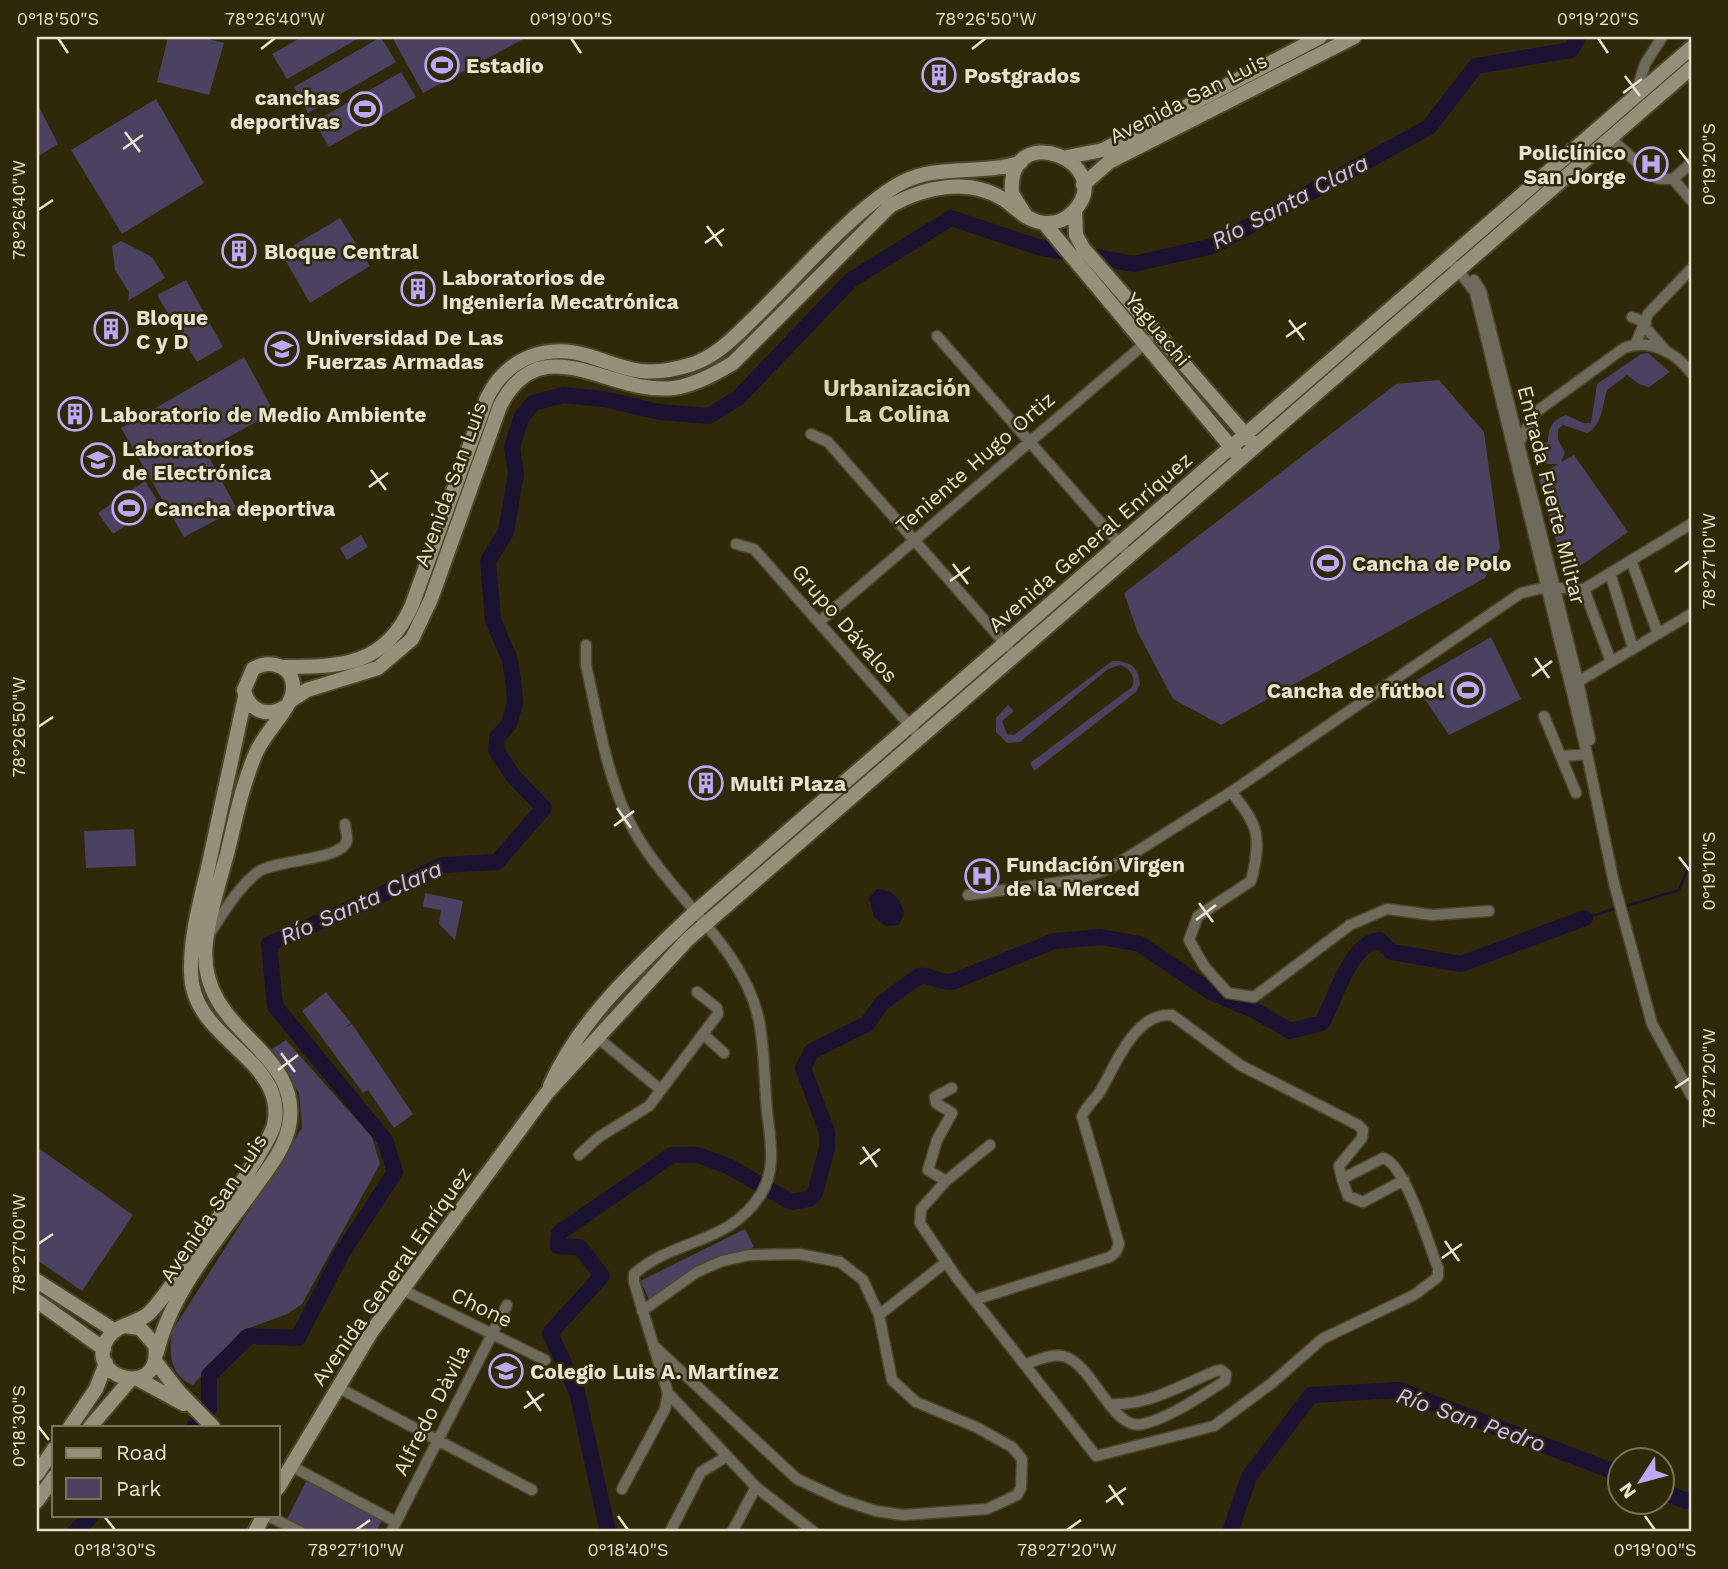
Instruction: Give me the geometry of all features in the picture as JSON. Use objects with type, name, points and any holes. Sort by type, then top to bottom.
[{"type":"street","name":"Avenida San Luis","points":[[1067,157],[1104,150],[1320,37]]},
{"type":"street","name":"Avenida San Luis","points":[[1083,185],[1109,162],[1354,37]]},
{"type":"street","points":[[1634,100],[1644,64],[1662,37]]},
{"type":"street","name":"Avenida General Enríquez","points":[[700,917],[800,840],[1462,269],[1606,134],[1634,100],[1691,48]]},
{"type":"street","name":"Avenida General Enríquez","points":[[546,1094],[561,1062],[615,991],[681,935],[789,828],[1450,256],[1691,68]]},
{"type":"street","points":[[1606,134],[1658,179],[1673,179],[1691,163]]},
{"type":"street","points":[[1049,151],[1067,157],[1075,165],[1083,185],[1082,197],[1075,211],[1055,222],[1044,223],[1026,216],[1014,202],[1011,185],[1021,162],[1039,152],[1049,151]]},
{"type":"street","name":"Avenida San Luis","points":[[282,667],[323,667],[362,660],[381,649],[399,633],[412,606],[487,398],[499,378],[517,362],[529,355],[554,351],[586,355],[639,371],[670,369],[694,363],[715,353],[731,341],[873,202],[901,183],[932,173],[998,167],[1021,162]]},
{"type":"street","points":[[1673,179],[1691,200]]},
{"type":"street","name":"Avenida San Luis","points":[[120,1328],[153,1310],[276,1157],[288,1129],[290,1107],[280,1074],[218,1005],[207,979],[207,938],[247,776],[265,733],[288,704],[307,690],[378,668],[412,639],[431,599],[507,392],[527,374],[561,364],[631,385],[674,388],[712,376],[733,363],[890,206],[905,198],[937,188],[978,189],[1001,198],[1026,216]]},
{"type":"street","name":"Yaguachi","points":[[1075,211],[1076,235],[1083,248],[1257,447]]},
{"type":"street","name":"Yaguachi","points":[[1044,223],[1242,460]]},
{"type":"street","name":"Entrada Fuerte Militar","points":[[1450,256],[1481,291],[1519,442],[1574,684],[1615,885],[1652,1024],[1691,1095]]},
{"type":"street","name":"Entrada Fuerte Militar","points":[[1462,269],[1475,292],[1513,452],[1551,587]]},
{"type":"street","points":[[1636,343],[1648,314],[1662,296],[1691,269]]},
{"type":"street","points":[[1632,317],[1645,324],[1666,352]]},
{"type":"street","name":"Teniente Hugo Ortiz","points":[[820,621],[1157,334]]},
{"type":"street","points":[[937,336],[1129,555]]},
{"type":"street","points":[[1513,452],[1536,412],[1624,348],[1636,343],[1687,359],[1691,373]]},
{"type":"street","points":[[811,434],[828,442],[1015,656]]},
{"type":"street","points":[[968,895],[1075,880],[1109,869],[1231,792],[1521,593],[1551,587],[1584,589],[1691,524]]},
{"type":"street","name":"Grupo Dávalos","points":[[736,544],[754,549],[920,737]]},
{"type":"street","points":[[1632,560],[1658,634]]},
{"type":"street","points":[[1610,573],[1633,648]]},
{"type":"street","points":[[1584,589],[1611,662]]},
{"type":"street","points":[[1574,684],[1691,614]]},
{"type":"street","points":[[586,645],[586,665],[616,793],[641,845],[661,874],[727,952],[758,1016],[771,1158],[762,1193],[737,1223],[709,1238],[657,1257],[634,1274],[642,1311],[668,1393],[756,1487],[814,1532]]},
{"type":"street","points":[[267,663],[282,667],[292,678],[288,704],[271,713],[263,713],[249,704],[245,682],[253,669],[267,663]]},
{"type":"street","name":"Avenida San Luis","points":[[156,1357],[173,1306],[207,1243],[269,1140],[275,1117],[274,1100],[267,1083],[209,1021],[194,992],[191,975],[195,927],[246,697]]},
{"type":"street","points":[[1544,716],[1563,756],[1569,782],[1576,793]]},
{"type":"street","points":[[1563,756],[1587,754]]},
{"type":"street","points":[[1231,792],[1255,823],[1259,841],[1251,881],[1198,916],[1189,940],[1204,966],[1228,993],[1254,997],[1350,925],[1387,909],[1432,915],[1489,911]]},
{"type":"street","points":[[207,938],[238,892],[259,871],[276,862],[324,856],[343,848],[347,840],[345,824]]},
{"type":"street","points":[[789,828],[800,840]]},
{"type":"street","name":"Avenida General Enríquez","points":[[280,1484],[337,1387],[403,1290],[546,1094],[597,1038],[681,935]]},
{"type":"street","points":[[579,1155],[599,1136],[649,1106],[703,1034],[719,1011],[697,992]]},
{"type":"street","points":[[974,1300],[1116,1252],[1119,1244],[1082,1116],[1099,1094],[1121,1050],[1145,1025],[1164,1014],[1172,1015],[1240,1065],[1358,1125],[1363,1130],[1362,1138],[1339,1166],[1349,1196],[1363,1202],[1404,1180]]},
{"type":"street","points":[[703,1034],[724,1053]]},
{"type":"street","points":[[597,1038],[661,1090]]},
{"type":"street","points":[[946,1181],[928,1170],[937,1140],[951,1113],[936,1103],[936,1097],[952,1088]]},
{"type":"street","points":[[990,1145],[946,1181],[921,1209],[920,1223],[945,1263],[1096,1456],[1214,1426],[1272,1383],[1322,1339],[1414,1295],[1435,1281],[1438,1268],[1404,1180],[1393,1163],[1383,1158],[1342,1179]]},
{"type":"street","points":[[642,1311],[687,1278],[722,1261],[750,1255],[799,1254],[826,1258],[851,1270],[863,1280],[879,1315],[892,1380],[916,1402],[976,1427],[1012,1447],[1022,1460],[1023,1473],[1017,1494],[987,1509],[903,1515],[876,1511],[842,1500],[797,1479],[652,1345]]},
{"type":"street","points":[[879,1315],[945,1263]]},
{"type":"street","points":[[37,1281],[120,1328],[147,1332],[156,1357],[211,1426]]},
{"type":"street","name":"Chone","points":[[403,1290],[545,1360]]},
{"type":"street","points":[[37,1301],[105,1356],[120,1377],[134,1379],[197,1411]]},
{"type":"street","name":"Alfredo Dàvila","points":[[394,1527],[491,1333],[508,1305]]},
{"type":"street","points":[[71,1426],[96,1389],[107,1339],[120,1328]]},
{"type":"street","points":[[1026,1364],[1054,1356],[1068,1358],[1078,1365],[1123,1420],[1142,1425],[1193,1401],[1227,1379],[1221,1370],[1159,1397],[1128,1405],[1110,1404]]},
{"type":"street","points":[[91,1426],[134,1379],[145,1375],[156,1357]]},
{"type":"street","points":[[337,1387],[436,1442],[532,1490]]},
{"type":"street","points":[[622,1489],[665,1409],[668,1393]]},
{"type":"street","points":[[37,1474],[52,1452]]},
{"type":"street","points":[[670,1532],[701,1472],[726,1457]]},
{"type":"street","points":[[291,1465],[394,1527]]},
{"type":"street","points":[[37,1500],[52,1480]]},
{"type":"street","points":[[732,1532],[756,1487]]},
{"type":"street","points":[[255,1532],[264,1516]]},
{"type":"street","points":[[267,1516],[301,1532]]},
{"type":"street","points":[[793,1532],[798,1522]]},
{"type":"green space","points":[[168,37],[200,37],[224,43],[209,95],[157,82]]},
{"type":"green space","name":"canchas deportivas","points":[[302,37],[361,37],[287,79],[272,54]]},
{"type":"green space","name":"canchas deportivas","points":[[381,37],[396,62],[308,113],[294,87]]},
{"type":"green space","name":"Estadio","points":[[392,37],[527,37],[423,93]]},
{"type":"green space","name":"canchas deportivas","points":[[401,72],[416,97],[329,147],[314,122]]},
{"type":"green space","points":[[156,99],[204,183],[122,234],[71,150]]},
{"type":"green space","points":[[37,103],[58,144],[37,157]]},
{"type":"green space","points":[[340,218],[370,266],[310,303],[281,253]]},
{"type":"green space","points":[[121,241],[152,257],[165,278],[128,301],[129,292],[115,270],[112,246]]},
{"type":"green space","points":[[186,280],[223,347],[197,362],[157,295]]},
{"type":"green space","points":[[1648,353],[1670,372],[1649,387],[1639,384],[1627,375],[1607,390],[1599,420],[1587,433],[1563,425],[1558,429],[1558,440],[1565,452],[1561,462],[1574,455],[1628,532],[1566,576],[1538,476],[1558,464],[1546,464],[1540,449],[1548,441],[1549,432],[1557,419],[1566,415],[1583,423],[1591,423],[1597,384],[1641,354]]},
{"type":"green space","points":[[244,357],[274,412],[205,450],[237,509],[184,537],[121,428]]},
{"type":"green space","name":"Cancha de Polo","points":[[1439,380],[1484,432],[1500,548],[1485,578],[1221,725],[1173,699],[1138,633],[1124,593],[1396,384]]},
{"type":"green space","name":"Cancha deportiva","points":[[145,481],[159,503],[113,534],[98,513]]},
{"type":"green space","points":[[361,535],[368,547],[347,560],[340,548]]},
{"type":"green space","name":"Cancha de fútbol","points":[[1491,637],[1521,699],[1449,735],[1413,682]]},
{"type":"green space","points":[[1112,661],[1128,663],[1135,669],[1140,685],[1136,692],[1034,771],[1030,763],[1132,687],[1133,676],[1129,671],[1120,665],[1108,669],[1020,742],[1007,743],[996,732],[996,718],[1008,705],[1014,711],[1002,721],[1007,734],[1014,735]]},
{"type":"green space","points":[[134,829],[136,866],[86,868],[84,831]]},
{"type":"green space","points":[[425,893],[463,901],[455,940],[439,924],[441,910],[423,907]]},
{"type":"green space","points":[[326,992],[351,1023],[343,1029],[352,1024],[413,1114],[394,1128],[368,1090],[363,1093],[302,1011]]},
{"type":"green space","points":[[286,1040],[372,1137],[380,1164],[302,1304],[287,1314],[241,1331],[193,1385],[179,1375],[172,1362],[172,1331],[302,1128],[299,1093],[272,1049]]},
{"type":"green space","points":[[37,1147],[133,1215],[82,1291],[37,1260]]},
{"type":"green space","points":[[745,1229],[754,1247],[649,1299],[640,1281]]},
{"type":"green space","points":[[307,1480],[383,1519],[376,1532],[313,1532],[287,1519]]},
{"type":"shaded area","points":[[877,889],[892,893],[899,900],[904,914],[899,925],[886,926],[874,917],[869,898]]},
{"type":"waterway","name":"Río Santa Clara","points":[[195,1426],[209,1408],[209,1375],[249,1336],[298,1338],[342,1253],[395,1172],[385,1140],[275,1006],[269,944],[377,897],[442,865],[497,862],[544,808],[513,776],[496,750],[497,738],[509,724],[515,703],[510,660],[493,620],[488,561],[506,532],[516,474],[512,447],[521,418],[533,403],[563,395],[603,399],[660,412],[709,416],[738,398],[851,280],[951,218],[1038,247],[1134,264],[1213,246],[1429,127],[1476,66],[1571,50],[1578,37]]},
{"type":"waterway","points":[[1623,907],[1679,890],[1691,860]]},
{"type":"waterway","points":[[1585,918],[1617,908]]},
{"type":"waterway","points":[[608,1532],[577,1392],[550,1333],[602,1276],[580,1247],[558,1246],[559,1233],[672,1155],[697,1155],[728,1166],[791,1202],[809,1199],[815,1193],[827,1148],[827,1132],[803,1068],[812,1051],[867,1024],[882,1003],[919,976],[952,982],[1054,941],[1101,937],[1140,944],[1211,992],[1254,1010],[1290,1031],[1322,1023],[1352,961],[1360,951],[1379,940],[1392,952],[1461,964],[1585,918]]},
{"type":"waterway","name":"Río San Pedro","points":[[1230,1532],[1249,1477],[1311,1395],[1399,1390],[1606,1469]]},
{"type":"waterway","name":"Río San Pedro","points":[[1676,1497],[1686,1501],[1691,1499]]},
{"type":"waterway","name":"Río Santa Clara","points":[[75,1532],[91,1516]]},
{"type":"place","name":"Estadio","points":[[442,65]]},
{"type":"place","name":"Postgrados","points":[[939,75]]},
{"type":"place","name":"canchas deportivas","points":[[365,109]]},
{"type":"place","name":"Policlínico San Jorge","points":[[1651,164]]},
{"type":"place","name":"Bloque Central","points":[[239,251]]},
{"type":"place","name":"Laboratorios de Ingeniería Mecatrónica","points":[[418,289]]},
{"type":"place","name":"Bloque C y D","points":[[111,329]]},
{"type":"place","name":"Universidad De Las Fuerzas Armadas","points":[[282,349]]},
{"type":"place","name":"Laboratorio de Medio Ambiente","points":[[75,414]]},
{"type":"place","name":"Laboratorios de Electrónica","points":[[98,460]]},
{"type":"place","name":"Cancha deportiva","points":[[129,508]]},
{"type":"place","name":"Cancha de Polo","points":[[1328,563]]},
{"type":"place","name":"Cancha de fútbol","points":[[1468,690]]},
{"type":"place","name":"Multi Plaza","points":[[706,783]]},
{"type":"place","name":"Fundación Virgen de la Merced","points":[[982,876]]},
{"type":"place","name":"Colegio Luis A. Martínez","points":[[506,1371]]},
{"type":"district","name":"Urbanización La Colina","points":[[897,401]]}]
